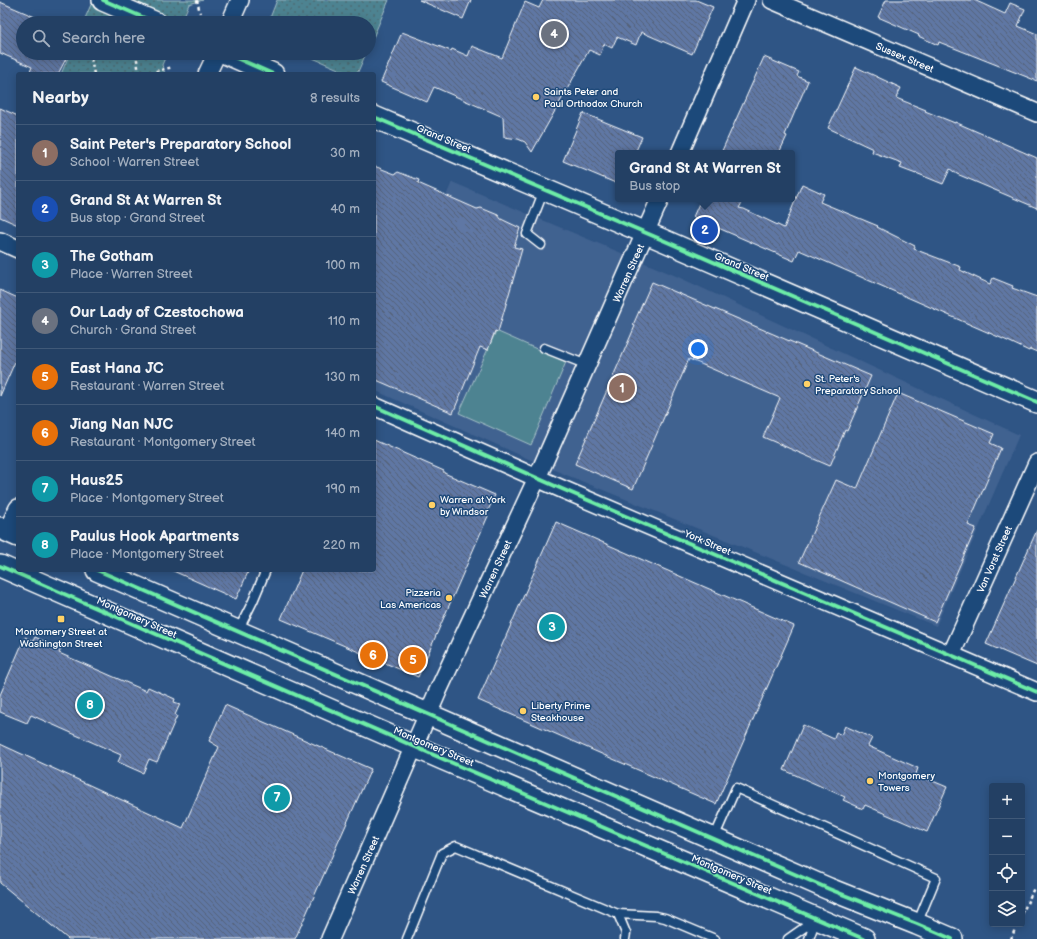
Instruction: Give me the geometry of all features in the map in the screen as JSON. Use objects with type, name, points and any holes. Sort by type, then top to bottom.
[{"type":"street","points":[[103,0],[140,16]]},
{"type":"street","points":[[233,16],[240,0]]},
{"type":"street","points":[[681,150],[746,0]]},
{"type":"street","name":"Sussex Street","points":[[772,0],[1037,113]]},
{"type":"street","points":[[208,72],[214,60]]},
{"type":"street","points":[[241,60],[268,72]]},
{"type":"street","name":"Grand Street","points":[[376,118],[1037,402]]},
{"type":"street","name":"Warren Street","points":[[330,939],[428,714],[537,478],[659,202]]},
{"type":"street","points":[[0,241],[16,248]]},
{"type":"street","name":"York Street","points":[[376,407],[537,478],[1037,692]]},
{"type":"street","name":"Van Vorst Street","points":[[951,655],[1037,463]]},
{"type":"street","points":[[6,535],[16,512]]},
{"type":"street","name":"Montgomery Street","points":[[0,566],[864,939]]},
{"type":"street","points":[[102,572],[829,889],[952,939]]},
{"type":"street","points":[[816,919],[829,889]]},
{"type":"lane","points":[[540,245],[527,234],[544,190]]},
{"type":"lane","points":[[544,348],[587,365]]},
{"type":"lane","points":[[238,631],[265,572]]},
{"type":"lane","points":[[713,838],[736,788],[936,878],[917,924]]},
{"type":"lane","points":[[407,939],[442,853],[456,846],[618,914],[656,916],[665,918],[715,939]]},
{"type":"lane","points":[[618,914],[626,933],[625,939]]},
{"type":"lane","points":[[788,939],[816,919]]},
{"type":"lane","points":[[809,939],[816,919]]},
{"type":"path","points":[[197,0],[200,12]]},
{"type":"path","points":[[91,60],[94,72]]},
{"type":"path","points":[[137,60],[139,72]]},
{"type":"path","points":[[152,72],[173,67]]},
{"type":"path","points":[[1025,908],[1034,888]]},
{"type":"path","points":[[1011,939],[1017,927]]},
{"type":"shaded area","points":[[452,182],[676,276],[1019,435],[936,626],[547,467],[376,391],[376,288],[425,246]]},
{"type":"green space","points":[[93,0],[203,0],[189,4],[184,16],[86,16]]},
{"type":"green space","points":[[277,0],[389,0],[376,31],[376,16],[271,16]]},
{"type":"green space","points":[[67,60],[164,60],[162,65],[164,72],[62,72]]},
{"type":"green space","points":[[317,60],[363,60],[358,72],[345,72]]},
{"type":"green space","points":[[496,331],[566,362],[531,445],[459,413]]},
{"type":"building","points":[[419,0],[471,0],[463,19]]},
{"type":"building","points":[[543,0],[696,0],[713,7],[692,54],[641,32],[636,45],[617,37],[612,48],[604,44],[600,55],[589,50],[532,152],[525,142],[518,139],[504,137],[503,117],[434,87],[427,102],[381,82],[402,32],[468,56],[472,46],[502,58],[525,2],[539,8]]},
{"type":"building","points":[[886,0],[974,0],[1005,14],[1010,3],[1025,9],[1018,26],[1037,34],[1037,81],[939,42],[938,45],[878,17]]},
{"type":"building","points":[[0,2],[33,16],[16,16],[16,60],[0,53]]},
{"type":"building","points":[[764,57],[799,72],[797,76],[808,81],[785,135],[787,136],[780,150],[722,150]]},
{"type":"building","points":[[16,60],[65,60],[59,72],[30,72],[32,67]]},
{"type":"building","points":[[856,67],[901,88],[896,98],[1037,158],[1037,208],[957,174],[950,169],[943,184],[900,168],[902,163],[872,152],[873,149],[828,128]]},
{"type":"building","points":[[0,108],[16,115],[16,224],[0,217]]},
{"type":"building","points":[[583,113],[642,137],[636,150],[615,150],[615,183],[563,161]]},
{"type":"building","points":[[376,167],[395,174],[398,172],[419,180],[418,183],[477,209],[481,208],[498,215],[501,219],[520,228],[514,247],[522,249],[498,332],[495,331],[488,350],[480,347],[453,413],[376,380]]},
{"type":"building","points":[[802,184],[824,194],[820,202],[878,226],[877,227],[915,246],[914,249],[961,267],[960,270],[990,284],[993,278],[1013,286],[1012,288],[1037,297],[1037,352],[1030,349],[1029,351],[799,250],[794,261],[693,217],[700,202],[742,202],[739,208],[784,228]]},
{"type":"building","name":"St. Peter's Preparatory School","points":[[652,282],[871,376],[847,431],[845,430],[830,466],[763,437],[780,398],[689,359],[633,489],[575,464],[635,326],[633,325]]},
{"type":"building","points":[[0,290],[16,297],[16,360],[0,396]]},
{"type":"building","points":[[898,393],[994,434],[990,443],[1001,448],[968,525],[976,528],[935,622],[799,562],[836,480],[857,489]]},
{"type":"building","points":[[376,441],[495,495],[486,515],[488,516],[418,677],[281,619],[301,572],[376,572]]},
{"type":"building","points":[[556,522],[794,626],[716,804],[478,700]]},
{"type":"building","points":[[1037,530],[1037,666],[986,644]]},
{"type":"building","points":[[175,572],[248,572],[236,599]]},
{"type":"building","points":[[25,637],[33,641],[35,637],[61,649],[59,653],[146,691],[148,687],[175,699],[174,702],[180,704],[175,715],[177,716],[157,762],[149,759],[143,773],[118,762],[121,755],[31,715],[27,723],[0,712],[0,695]]},
{"type":"building","points":[[225,705],[371,769],[295,939],[68,939],[0,883],[0,744],[183,828],[219,747],[209,741]]},
{"type":"building","name":"Montgomery Towers","points":[[803,725],[834,739],[836,732],[841,735],[845,726],[872,738],[868,746],[918,768],[916,774],[947,787],[927,832],[865,805],[863,809],[843,800],[845,797],[784,770]]},
{"type":"cycle path","points":[[103,0],[140,16]]},
{"type":"cycle path","points":[[241,60],[268,72]]},
{"type":"cycle path","points":[[376,118],[1037,402]]},
{"type":"cycle path","points":[[376,407],[562,489],[1037,692]]},
{"type":"cycle path","points":[[0,566],[443,759],[864,939]]},
{"type":"cycle path","points":[[102,572],[829,889],[952,939]]},
{"type":"place","name":"Our Lady of Czestochowa","points":[[554,34]]},
{"type":"place","name":"Saints Peter and Paul Orthodox Church","points":[[536,97]]},
{"type":"place","name":"Grand St At Warren St","points":[[705,230]]},
{"type":"place","name":"St. Peter's Preparatory School","points":[[807,384]]},
{"type":"place","name":"Saint Peter's Preparatory School","points":[[622,388]]},
{"type":"place","name":"Warren at York by Windsor","points":[[432,505]]},
{"type":"place","name":"Pizzeria Las Americas","points":[[449,598]]},
{"type":"place","name":"Montomery Street at Washington Street","points":[[61,619]]},
{"type":"place","name":"The Gotham","points":[[552,627]]},
{"type":"place","name":"Jiang Nan NJC","points":[[373,655]]},
{"type":"place","name":"East Hana JC","points":[[413,660]]},
{"type":"place","name":"Paulus Hook Apartments","points":[[90,705]]},
{"type":"place","name":"Liberty Prime Steakhouse","points":[[523,711]]},
{"type":"place","name":"Montgomery Towers","points":[[870,781]]},
{"type":"place","name":"Haus25","points":[[277,798]]}]
